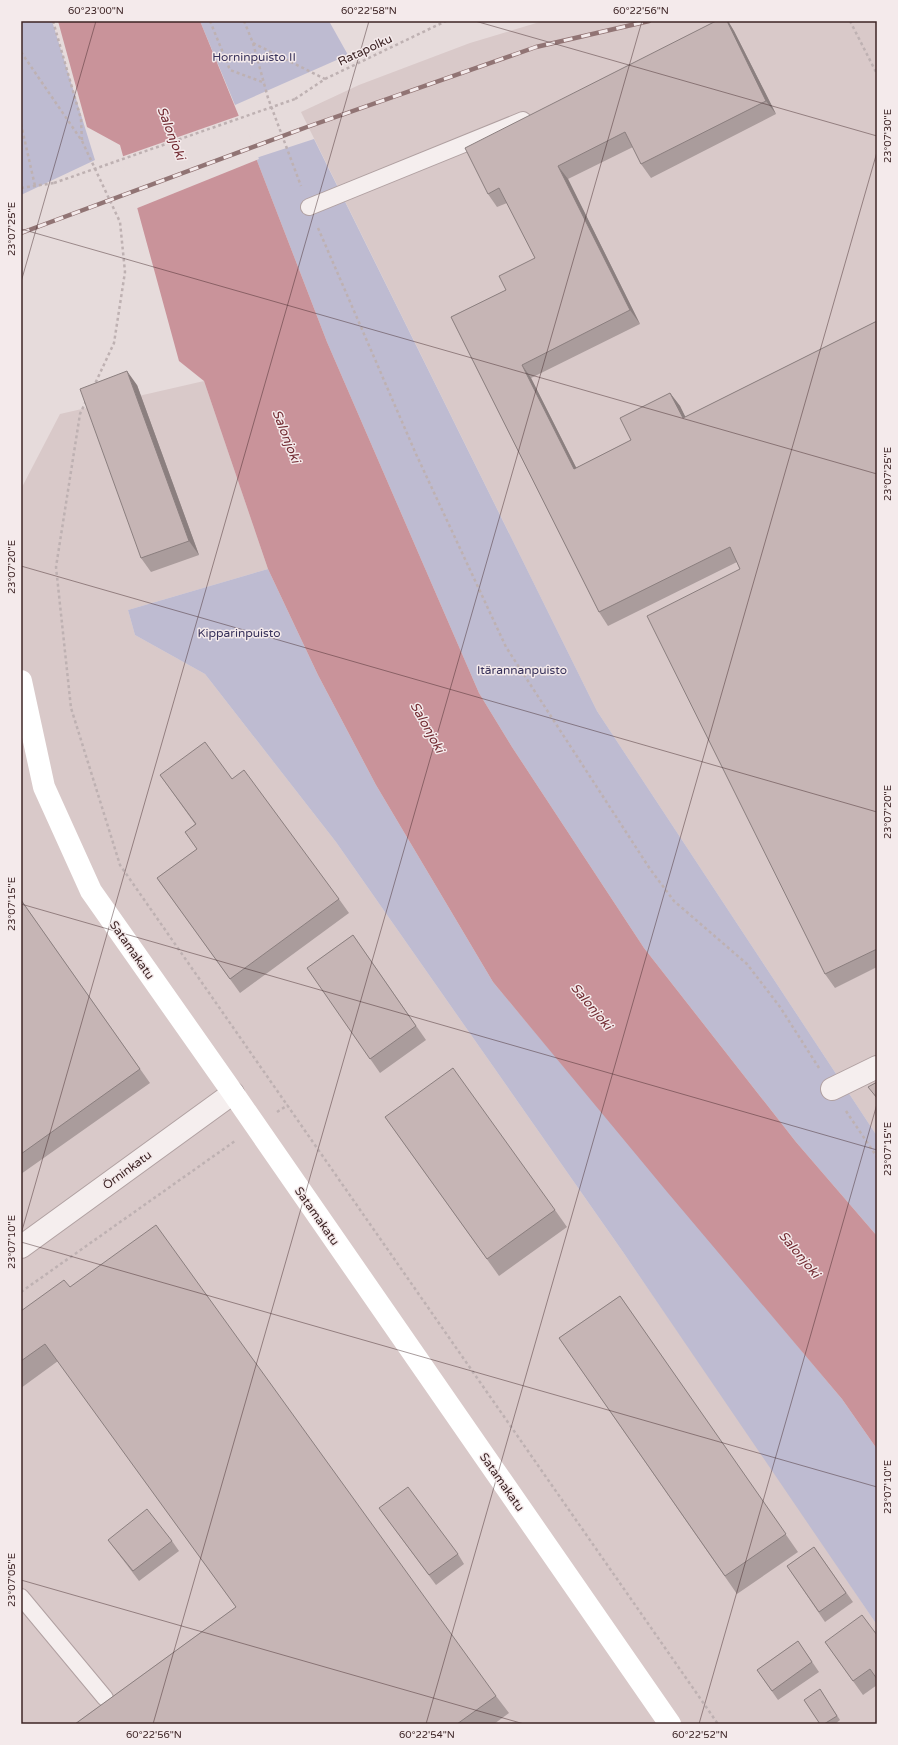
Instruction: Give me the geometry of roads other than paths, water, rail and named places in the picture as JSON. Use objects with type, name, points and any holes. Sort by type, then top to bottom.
[{"type":"street","name":"Satamakatu","points":[[21,681],[44,787],[91,891],[233,1093],[670,1724]]},
{"type":"street","points":[[832,1089],[877,1067]]},
{"type":"street","name":"Örninkatu","points":[[21,1248],[233,1093]]},
{"type":"lane","points":[[309,207],[536,115]]},
{"type":"lane","points":[[21,1597],[105,1698]]},
{"type":"water","name":"Salonjoki","points":[[58,21],[200,21],[256,158],[327,342],[479,693],[512,747],[644,948],[796,1142],[877,1236],[877,1449],[842,1399],[668,1193],[493,982],[376,785],[318,675],[268,569],[204,381],[179,361],[120,145],[87,127]]},
{"type":"railway","points":[[21,233],[307,127],[536,47],[649,21]]},
{"type":"park label","name":"Horninpuisto II","points":[[254,57]]},
{"type":"park label","name":"Kipparinpuisto","points":[[239,633]]},
{"type":"park label","name":"Itärannanpuisto","points":[[522,670]]}]
